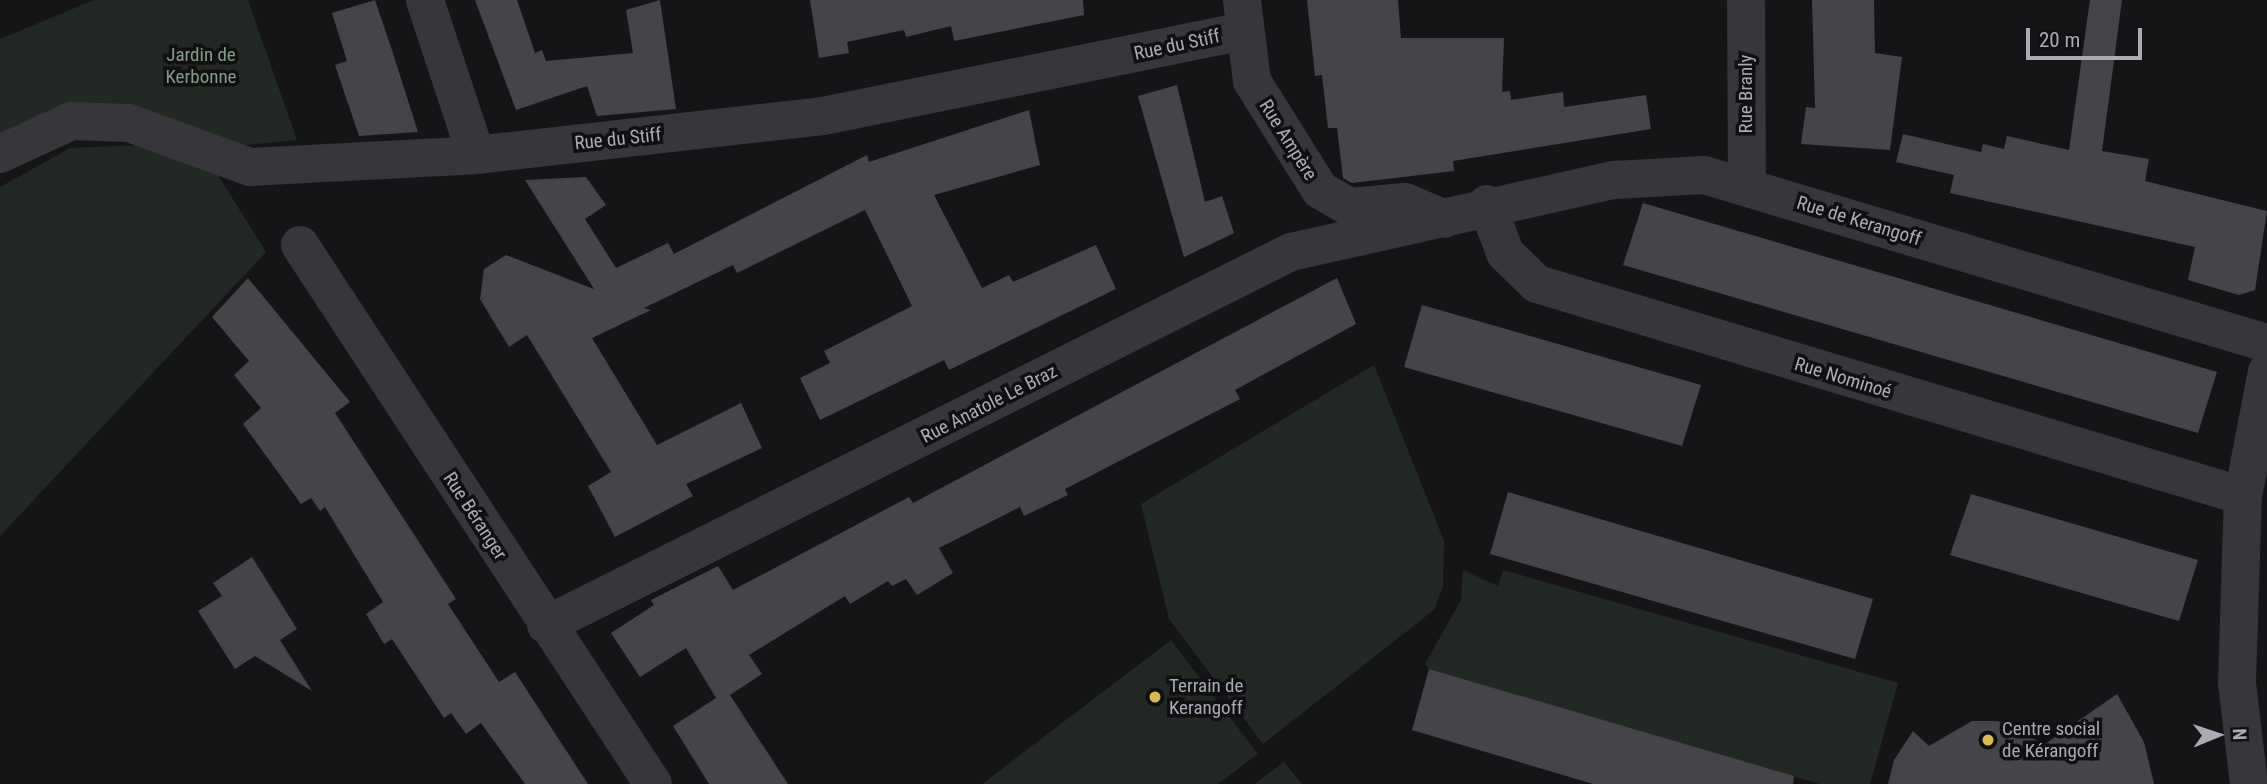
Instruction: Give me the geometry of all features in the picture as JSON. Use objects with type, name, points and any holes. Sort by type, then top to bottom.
[{"type":"street","points":[[425,0],[476,155]]},
{"type":"street","name":"Rue Branly","points":[[1746,0],[1747,187]]},
{"type":"street","name":"Rue du Stiff","points":[[0,154],[71,121],[129,123],[250,167],[476,155],[823,116],[1242,15]]},
{"type":"street","name":"Rue Ampère","points":[[1242,15],[1252,81],[1320,190],[1350,208],[1405,202],[1445,219]]},
{"type":"street","name":"Rue de Kerangoff","points":[[1445,219],[1487,204],[1627,179],[1704,174],[2267,343]]},
{"type":"street","name":"Rue Nominoé","points":[[1487,204],[1505,253],[1537,284],[2243,496]]},
{"type":"street","name":"Rue Anatole Le Braz","points":[[545,625],[1291,252],[1445,219]]},
{"type":"street","name":"Rue Béranger","points":[[300,244],[545,625],[653,784]]},
{"type":"street","points":[[2249,784],[2237,683],[2243,496],[2267,371]]},
{"type":"green space","name":"Jardin de Kerbonne","points":[[94,0],[248,0],[297,140],[226,147],[171,126],[0,146],[0,39]]},
{"type":"green space","points":[[140,145],[216,172],[266,252],[0,536],[0,187],[70,148]]},
{"type":"green space","points":[[1374,365],[1444,541],[1443,587],[1434,610],[1263,744],[1169,619],[1141,504]]},
{"type":"green space","points":[[1463,570],[1498,586],[1503,570],[1898,683],[1870,784],[1820,784],[1429,669],[1425,664],[1461,600]]},
{"type":"green space","name":"Terrain de Kerangoff","points":[[1171,640],[1258,754],[1218,784],[982,784]]},
{"type":"green space","points":[[1284,762],[1302,784],[1254,784]]},
{"type":"building","points":[[375,0],[418,132],[359,136],[335,65],[347,61],[332,13]]},
{"type":"building","points":[[475,0],[517,0],[535,53],[542,50],[546,61],[633,53],[626,10],[660,0],[676,109],[597,116],[587,86],[516,110]]},
{"type":"building","points":[[810,0],[1083,0],[1084,15],[954,41],[951,26],[906,37],[904,30],[847,42],[849,53],[819,58]]},
{"type":"building","points":[[1307,0],[1398,0],[1401,38],[1504,38],[1502,92],[1510,91],[1511,100],[1563,92],[1564,107],[1646,95],[1651,129],[1453,161],[1454,171],[1352,183],[1343,178],[1337,128],[1328,128],[1322,75],[1315,76]]},
{"type":"building","points":[[1812,0],[1874,0],[1875,53],[1902,57],[1890,150],[1801,144],[1806,107],[1815,108]]},
{"type":"building","points":[[2090,0],[2122,0],[2102,151],[2149,159],[2145,181],[2267,211],[2255,290],[2239,295],[2188,280],[2195,247],[1950,193],[1954,175],[1896,162],[1903,134],[1981,152],[1983,144],[2004,149],[2007,136],[2069,150]]},
{"type":"building","points":[[1177,85],[1205,202],[1222,196],[1234,233],[1184,257],[1138,96]]},
{"type":"building","points":[[1029,110],[1040,165],[934,195],[982,288],[1009,275],[1013,282],[1096,245],[1116,289],[949,370],[944,360],[820,420],[800,378],[830,363],[824,351],[912,306],[865,210],[737,273],[733,265],[644,308],[651,310],[592,338],[657,445],[741,403],[762,448],[686,484],[693,496],[615,537],[588,486],[611,472],[527,335],[509,347],[480,299],[484,269],[506,255],[594,289],[525,180],[586,177],[606,205],[585,219],[616,268],[668,243],[674,254],[867,155],[869,162]]},
{"type":"building","points":[[1643,203],[2217,372],[2198,433],[1623,265]]},
{"type":"building","points":[[248,278],[350,402],[335,413],[456,599],[448,604],[499,682],[515,672],[588,784],[525,784],[481,723],[466,734],[451,713],[444,718],[392,639],[384,644],[366,614],[383,602],[325,507],[320,511],[311,498],[301,504],[243,424],[261,408],[234,375],[249,361],[212,317]]},
{"type":"building","points":[[1337,278],[1356,324],[1235,390],[1240,399],[1065,489],[1068,495],[1024,516],[1020,507],[939,548],[953,573],[917,595],[906,579],[892,586],[888,581],[850,604],[845,596],[749,655],[762,674],[730,695],[788,784],[709,784],[673,726],[716,698],[686,648],[640,677],[611,633],[654,605],[651,600],[718,566],[733,590],[909,497],[913,503]]},
{"type":"building","points":[[1422,305],[1701,385],[1682,446],[1404,367]]},
{"type":"building","points":[[1508,492],[1873,599],[1855,659],[1490,554]]},
{"type":"building","points":[[1971,494],[2198,560],[2179,621],[1950,555]]},
{"type":"building","points":[[252,557],[297,629],[280,640],[312,691],[255,656],[235,669],[198,611],[222,596],[213,583]]},
{"type":"building","points":[[1429,669],[1794,776],[1793,784],[1593,784],[1412,730]]},
{"type":"building","name":"Centre social de Kérangoff","points":[[2117,694],[2144,742],[2154,784],[1888,784],[1894,760],[1913,731],[1929,746],[1972,721],[1998,721],[2045,744]]},
{"type":"place","name":"Terrain de Kerangoff","points":[[1155,697]]},
{"type":"place","name":"Centre social de Kérangoff","points":[[1988,740]]}]
